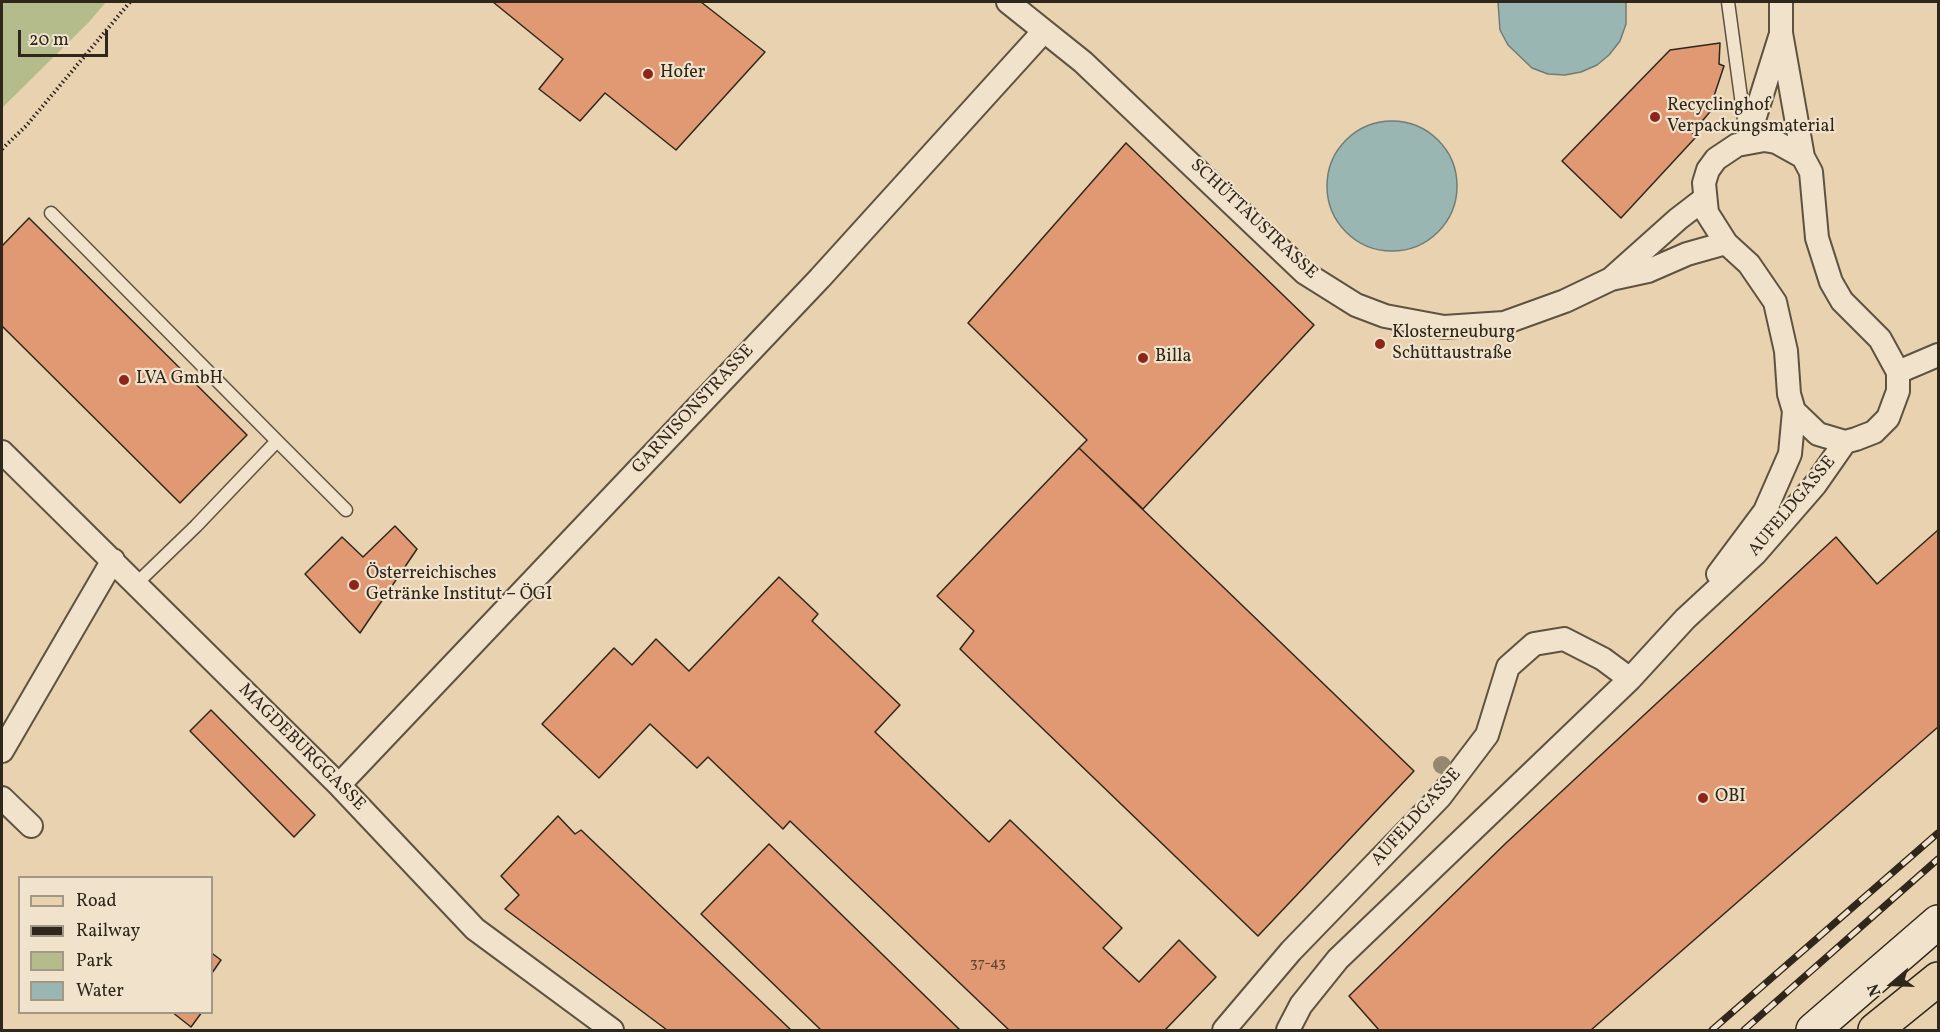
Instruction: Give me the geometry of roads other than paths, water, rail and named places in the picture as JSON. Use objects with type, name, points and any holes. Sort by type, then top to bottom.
[{"type":"main road","points":[[1813,1030],[1938,921]]},
{"type":"main road","points":[[1875,1030],[1938,979]]},
{"type":"street","name":"SCHÜTTAUSTRASSE","points":[[1008,2],[1083,62],[1305,273],[1356,305],[1384,316],[1423,324],[1476,326],[1504,323],[1533,314],[1611,279],[1648,272],[1687,254],[1726,243]]},
{"type":"street","points":[[1781,2],[1781,33],[1803,157],[1811,172],[1817,238],[1831,282],[1842,301],[1880,339],[1899,372],[1898,391],[1888,418],[1865,436],[1845,442],[1818,434],[1794,411]]},
{"type":"street","name":"GARNISONSTRASSE","points":[[339,785],[820,278],[1044,31]]},
{"type":"street","points":[[1747,142],[1781,33]]},
{"type":"street","points":[[1704,199],[1704,183],[1708,170],[1716,159],[1747,142],[1776,142],[1803,157]]},
{"type":"street","name":"SCHÜTTAUSTRASSE","points":[[1611,279],[1704,199]]},
{"type":"street","name":"AUFELDGASSE","points":[[1685,619],[1765,511],[1790,454],[1794,411],[1789,394],[1786,351],[1775,302],[1749,264],[1726,243],[1707,213],[1704,199]]},
{"type":"street","points":[[1899,372],[1938,356]]},
{"type":"street","name":"AUFELDGASSE","points":[[1288,1030],[1301,1005],[1338,959],[1630,679],[1685,619],[1755,554],[1815,485],[1845,442]]},
{"type":"street","name":"MAGDEBURGGASSE","points":[[2,452],[339,785],[475,929],[612,1030]]},
{"type":"street","points":[[2,751],[113,560]]},
{"type":"street","name":"AUFELDGASSE","points":[[1224,1030],[1291,951],[1440,797],[1487,735],[1508,667],[1534,644],[1564,639],[1603,659],[1630,679]]},
{"type":"street","points":[[2,798],[31,826]]},
{"type":"lane","points":[[1728,2],[1747,142]]},
{"type":"lane","points":[[51,213],[346,510]]},
{"type":"lane","points":[[137,583],[196,526],[277,441]]},
{"type":"water","points":[[1498,2],[1626,2],[1626,24],[1620,41],[1597,65],[1581,72],[1565,75],[1548,74],[1532,68],[1508,45],[1500,30]]},
{"type":"water","points":[[1392,121],[1417,126],[1438,140],[1452,161],[1457,186],[1452,211],[1438,232],[1417,246],[1392,251],[1367,246],[1346,232],[1332,211],[1327,186],[1332,161],[1346,140],[1367,126]]},
{"type":"railway","points":[[1712,1030],[1938,833]]},
{"type":"railway","points":[[1744,1030],[1938,859]]},
{"type":"place","name":"Hofer","points":[[648,74]]},
{"type":"place","name":"Recyclinghof Verpackungsmaterial","points":[[1655,117]]},
{"type":"place","name":"Klosterneuburg Schüttaustraße","points":[[1380,344]]},
{"type":"place","name":"Billa","points":[[1143,358]]},
{"type":"place","name":"LVA GmbH","points":[[124,380]]},
{"type":"place","name":"Österreichisches Getränke Institut – ÖGI","points":[[354,585]]},
{"type":"place","name":"OBI","points":[[1703,798]]}]
